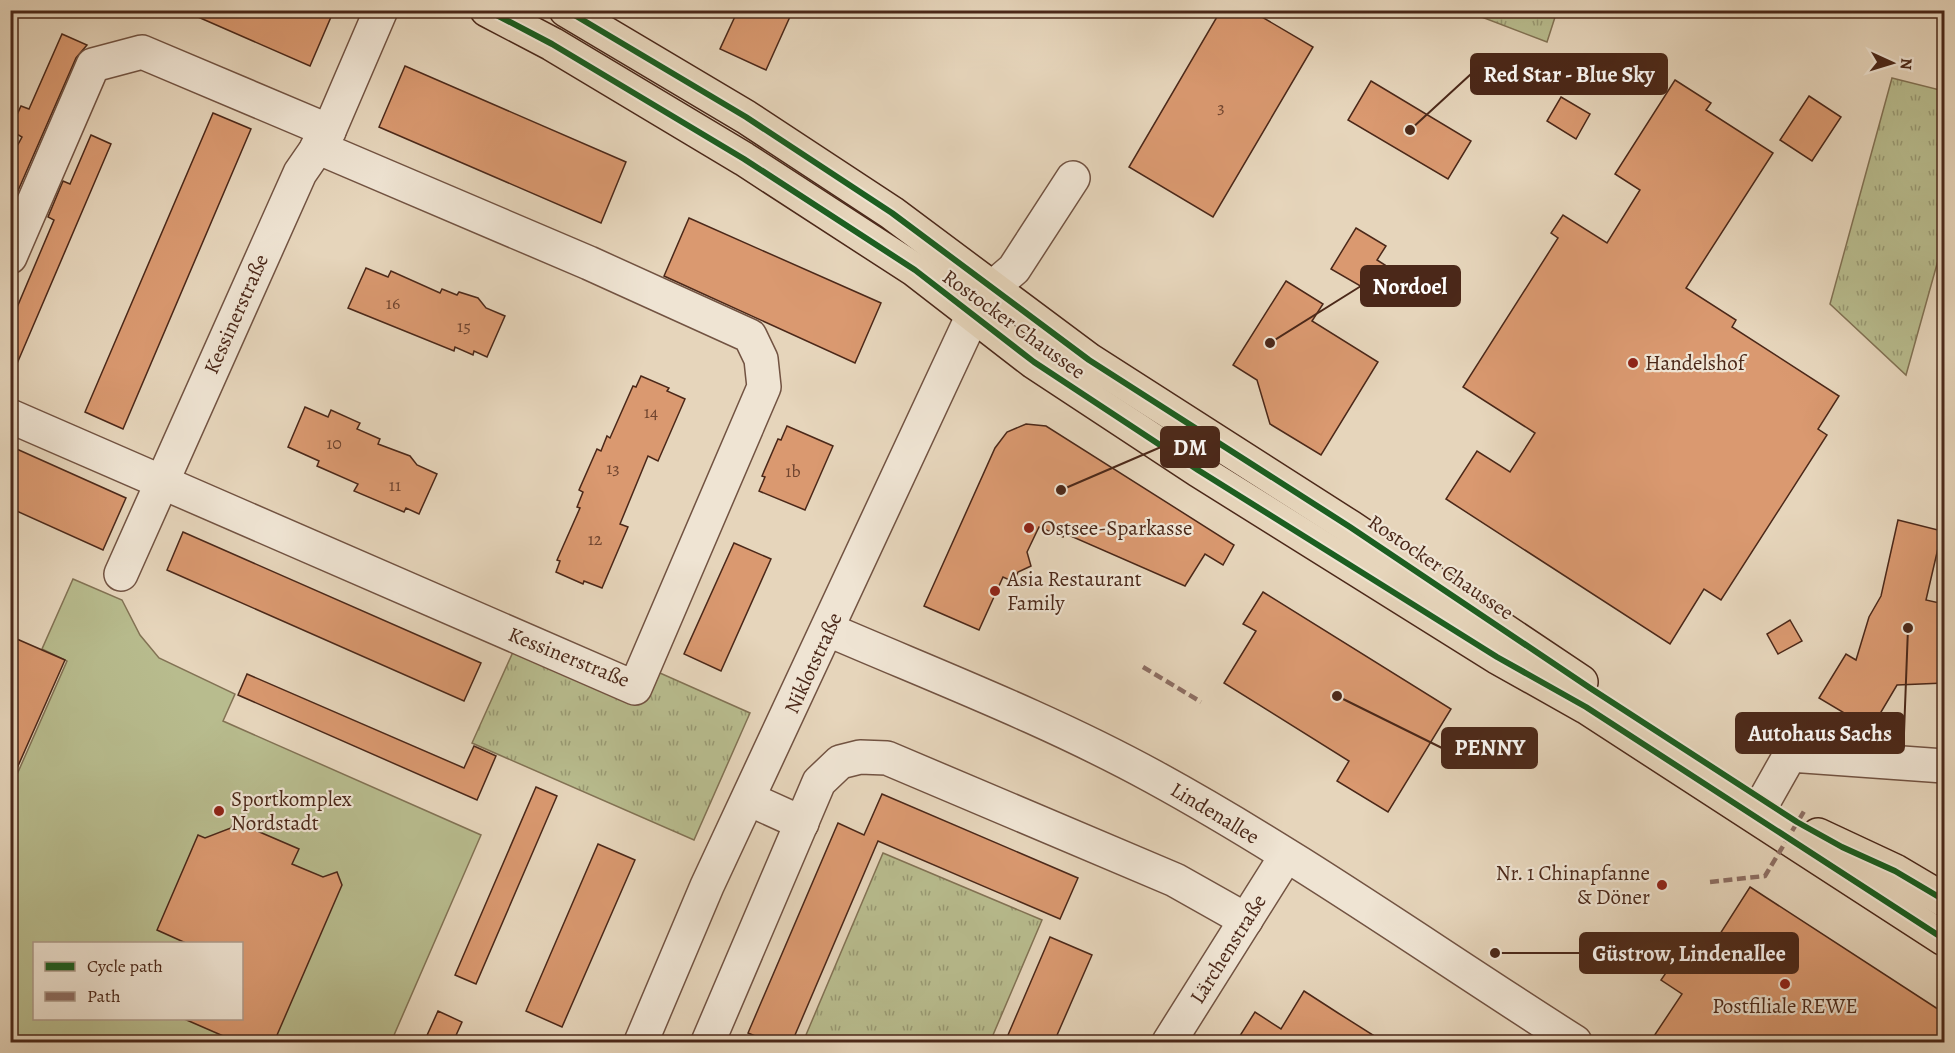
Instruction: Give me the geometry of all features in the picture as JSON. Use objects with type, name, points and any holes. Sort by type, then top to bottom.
[{"type":"main road","name":"Rostocker Chaussee","points":[[487,10],[552,44],[744,159],[915,270],[972,317],[1035,362],[1198,470],[1497,657],[1586,707],[1944,939]]},
{"type":"main road","name":"Rostocker Chaussee","points":[[566,10],[746,117],[892,213],[1089,360],[1350,526],[1590,688],[1764,801],[1811,831],[1895,871],[1944,900]]},
{"type":"street","name":"Kessinerstraße","points":[[323,139],[750,336],[761,359],[764,387],[635,688],[160,481],[300,173],[323,139],[381,10]]},
{"type":"street","points":[[10,257],[93,65],[142,52],[323,139]]},
{"type":"street","name":"Niklotstraße","points":[[641,1042],[707,886],[829,630],[972,317],[992,288],[1014,268],[1073,178]]},
{"type":"street","points":[[10,416],[160,481],[121,574]]},
{"type":"street","name":"Lindenallee","points":[[829,630],[1102,750],[1175,789],[1286,856],[1575,1042]]},
{"type":"street","points":[[1764,801],[1790,755],[1944,766]]},
{"type":"street","points":[[708,1042],[819,782],[840,762],[860,757],[887,758],[1175,880],[1246,920]]},
{"type":"street","points":[[749,799],[802,823]]},
{"type":"street","name":"Lärchenstraße","points":[[1169,1042],[1286,856]]},
{"type":"green space","points":[[1466,11],[1557,11],[1547,42]]},
{"type":"green space","points":[[1892,78],[1944,91],[1944,239],[1906,375],[1830,304]]},
{"type":"green space","name":"Sportkomplex Nordstadt","points":[[73,579],[122,600],[140,635],[159,658],[235,694],[223,721],[481,835],[391,1042],[11,1042],[11,788],[67,661],[42,649]]},
{"type":"green space","points":[[513,652],[635,705],[651,669],[750,713],[694,840],[472,743]]},
{"type":"green space","points":[[883,853],[1042,920],[990,1042],[803,1042]]},
{"type":"building","points":[[182,10],[334,10],[310,66]]},
{"type":"building","points":[[738,10],[793,10],[766,70],[720,49]]},
{"type":"building","points":[[1221,10],[1250,10],[1313,47],[1213,217],[1129,167]]},
{"type":"building","points":[[62,34],[87,45],[76,58],[10,209],[10,159],[22,137],[10,130],[21,106],[29,109]]},
{"type":"building","points":[[405,66],[626,162],[601,223],[379,127]]},
{"type":"building","name":"Handelshof","points":[[1675,80],[1711,103],[1706,110],[1773,153],[1686,288],[1736,320],[1732,327],[1839,396],[1818,429],[1827,435],[1721,600],[1704,589],[1670,644],[1446,499],[1477,451],[1510,472],[1535,433],[1463,387],[1558,238],[1551,233],[1563,215],[1607,243],[1640,190],[1615,174]]},
{"type":"building","points":[[1371,81],[1471,141],[1448,179],[1348,120]]},
{"type":"building","points":[[1809,96],[1841,117],[1812,161],[1780,140]]},
{"type":"building","points":[[1561,97],[1590,114],[1576,139],[1547,121]]},
{"type":"building","points":[[213,113],[251,129],[123,429],[85,412]]},
{"type":"building","points":[[91,135],[111,144],[10,380],[10,324],[54,220],[48,217],[63,181],[70,184]]},
{"type":"building","points":[[689,218],[881,303],[855,363],[664,276]]},
{"type":"building","points":[[1356,228],[1386,246],[1377,260],[1385,265],[1369,291],[1331,269]]},
{"type":"building","points":[[366,268],[388,277],[391,271],[440,293],[442,289],[457,295],[459,292],[478,298],[486,308],[505,316],[487,357],[474,351],[473,355],[455,347],[454,351],[348,308]]},
{"type":"building","points":[[1286,281],[1323,304],[1312,321],[1378,362],[1321,455],[1270,424],[1257,380],[1233,365]]},
{"type":"building","points":[[641,376],[669,388],[667,391],[685,399],[658,461],[648,456],[620,524],[628,527],[602,588],[584,581],[583,584],[556,572],[560,561],[557,560],[580,508],[577,507],[583,492],[579,490],[597,449],[601,451],[607,436],[610,438],[633,386],[636,387]]},
{"type":"building","points":[[305,407],[328,417],[331,410],[360,423],[357,429],[380,439],[378,444],[410,456],[417,465],[437,474],[419,514],[406,508],[404,512],[354,491],[358,484],[317,466],[319,461],[288,447]]},
{"type":"building","points":[[1026,424],[1046,426],[1234,545],[1223,565],[1205,554],[1185,586],[1064,533],[1063,537],[1039,527],[1027,552],[1031,566],[1018,572],[1014,582],[1003,577],[979,630],[924,606],[995,448],[1007,432]]},
{"type":"building","points":[[787,426],[833,446],[805,510],[759,491],[765,477],[762,476],[778,439],[781,440]]},
{"type":"building","points":[[10,446],[126,498],[103,550],[10,508]]},
{"type":"building","points":[[1898,520],[1942,531],[1926,600],[1944,604],[1944,683],[1897,685],[1871,729],[1819,698],[1846,654],[1856,660],[1869,617],[1881,596]]},
{"type":"building","points":[[183,532],[481,663],[464,701],[167,570]]},
{"type":"building","points":[[734,543],[771,559],[721,671],[684,654]]},
{"type":"building","points":[[1263,592],[1451,709],[1388,812],[1337,781],[1349,761],[1224,683],[1256,631],[1243,624]]},
{"type":"building","points":[[1790,620],[1802,641],[1778,654],[1767,634]]},
{"type":"building","points":[[10,636],[65,660],[10,784]]},
{"type":"building","points":[[247,674],[464,768],[474,746],[496,756],[477,800],[238,695]]},
{"type":"building","points":[[536,787],[557,796],[476,984],[455,975]]},
{"type":"building","points":[[882,794],[1078,878],[1060,919],[878,841],[792,1042],[770,1042],[748,1033],[838,823],[864,835]]},
{"type":"building","points":[[234,821],[299,849],[292,864],[323,877],[337,872],[342,885],[274,1042],[237,1042],[187,1020],[243,1020],[243,942],[184,942],[157,930],[198,835],[205,838],[231,828]]},
{"type":"building","points":[[598,844],[635,860],[562,1027],[526,1011]]},
{"type":"building","points":[[1750,887],[1944,1013],[1944,1042],[1650,1042],[1682,994],[1661,980],[1685,945],[1704,959]]},
{"type":"building","points":[[1050,937],[1092,955],[1054,1042],[1005,1042]]},
{"type":"building","points":[[1304,991],[1384,1042],[1236,1042],[1255,1012],[1281,1029]]},
{"type":"building","points":[[438,1011],[462,1022],[453,1042],[424,1042]]},
{"type":"marked path","points":[[1143,667],[1201,702]]},
{"type":"marked path","points":[[1710,882],[1765,876],[1806,808]]},
{"type":"cycle path","points":[[487,10],[552,44],[744,159],[915,270],[1034,362],[1198,470],[1497,657],[1586,707],[1944,939]]},
{"type":"cycle path","points":[[566,10],[746,117],[892,213],[1089,360],[1350,527],[1590,688],[1797,822],[1842,847],[1895,871],[1944,900]]},
{"type":"place","name":"Red Star - Blue Sky","points":[[1410,130]]},
{"type":"place","name":"Nordoel","points":[[1270,343]]},
{"type":"place","name":"Handelshof","points":[[1633,363]]},
{"type":"place","name":"DM","points":[[1061,490]]},
{"type":"place","name":"Ostsee-Sparkasse","points":[[1029,528]]},
{"type":"place","name":"Asia Restaurant Family","points":[[995,591]]},
{"type":"place","name":"Autohaus Sachs","points":[[1908,628]]},
{"type":"place","name":"PENNY","points":[[1337,696]]},
{"type":"place","name":"Sportkomplex Nordstadt","points":[[219,811]]},
{"type":"place","name":"Nr. 1 Chinapfanne & Döner","points":[[1662,885]]},
{"type":"place","name":"Güstrow, Lindenallee","points":[[1495,953]]},
{"type":"place","name":"Postfiliale REWE","points":[[1785,984]]}]
